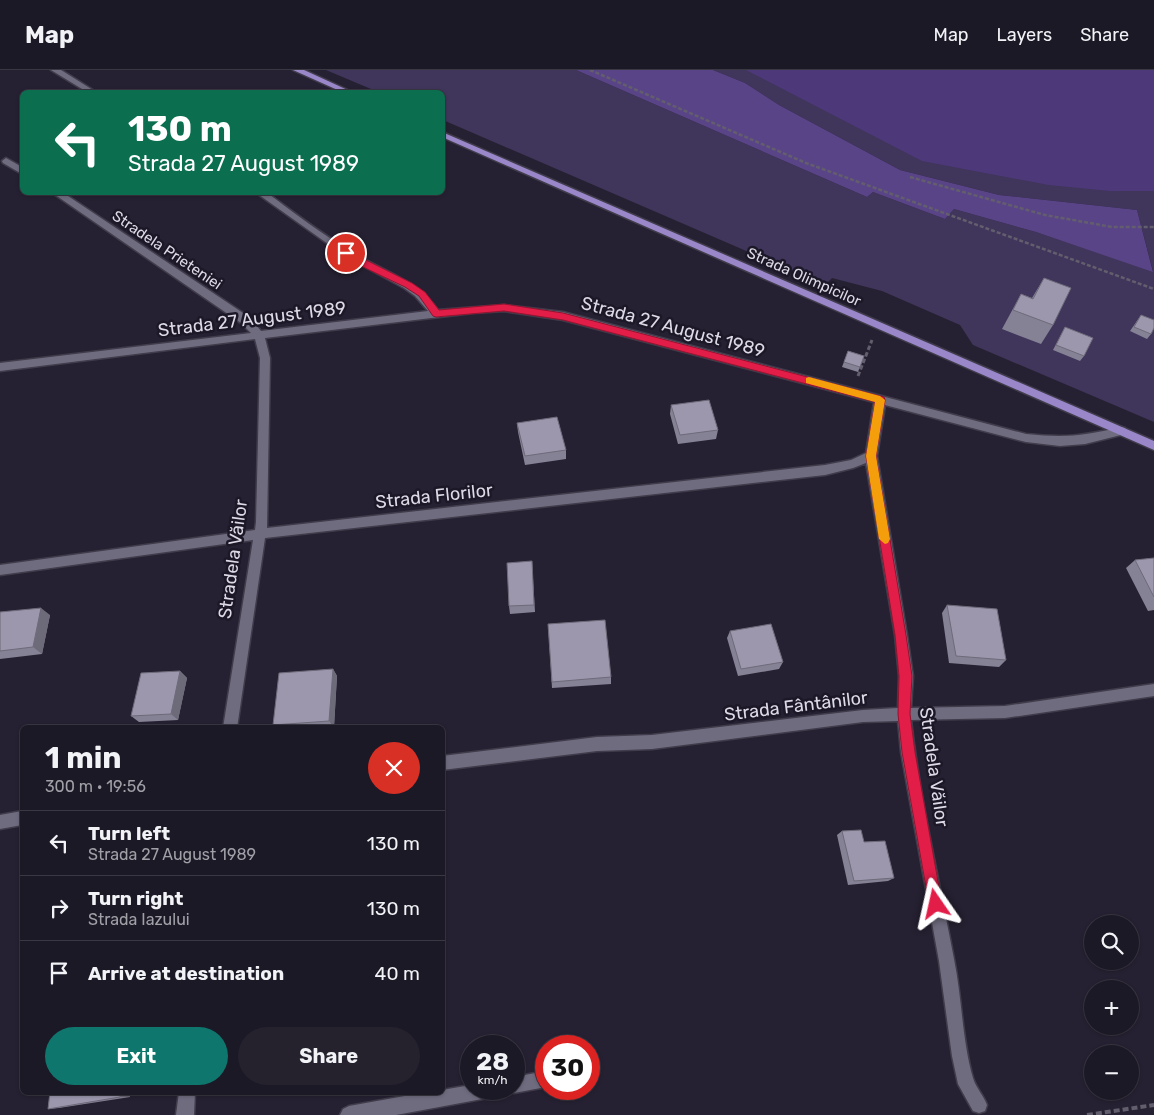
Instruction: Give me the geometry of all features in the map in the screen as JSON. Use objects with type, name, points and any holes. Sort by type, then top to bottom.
[{"type":"main road","points":[[297,70],[343,90]]},
{"type":"main road","name":"Strada Olimpicilor","points":[[445,135],[1154,446]]},
{"type":"street","points":[[56,70],[89,90]]},
{"type":"street","points":[[6,161],[20,171]]},
{"type":"street","name":"Stradela Prieteniei","points":[[59,195],[245,320],[260,335]]},
{"type":"street","points":[[263,195],[346,253],[364,264],[409,285],[422,294],[436,314]]},
{"type":"street","name":"Strada 27 August 1989","points":[[0,368],[436,314],[504,308],[563,316],[1026,438],[1060,442],[1085,440],[1121,431]]},
{"type":"street","name":"Stradela Văilor","points":[[230,725],[260,535],[265,358],[260,335]]},
{"type":"street","name":"Stradela Văilor","points":[[880,400],[871,456],[901,635],[906,676],[904,714],[928,866],[947,961],[960,1056],[966,1084],[979,1105]]},
{"type":"street","name":"Strada Florilor","points":[[0,570],[290,530],[825,470],[853,464],[871,456]]},
{"type":"street","name":"Strada Fântânilor","points":[[445,764],[597,744],[652,742],[863,716],[1005,712],[1154,690]]},
{"type":"street","points":[[0,822],[20,818]]},
{"type":"street","points":[[186,1115],[187,1095]]},
{"type":"street","points":[[350,1115],[460,1095]]},
{"type":"path","points":[[590,70],[806,163],[1154,289]]},
{"type":"path","points":[[910,177],[1045,216],[1112,227],[1154,227]]},
{"type":"path","points":[[856,381],[873,337]]},
{"type":"path","points":[[1087,1115],[1154,1105]]},
{"type":"shaded area","points":[[326,70],[576,70],[867,197],[873,192],[945,219],[954,209],[1036,232],[1153,271],[1137,210],[999,195],[900,170],[779,105],[745,83],[713,70],[767,70],[1154,188],[1154,422],[973,345],[960,325],[882,291],[832,278],[825,285],[445,121],[445,90],[373,90]]},
{"type":"shaded area","points":[[576,70],[713,70],[745,83],[779,105],[900,170],[999,195],[1137,210],[1153,272],[1036,232],[954,209],[945,219],[873,192],[867,197]]},
{"type":"shaded area","points":[[746,70],[1154,70],[1154,191],[1110,191],[1049,185],[922,161]]},
{"type":"building","points":[[1044,278],[1071,288],[1053,325],[1013,310],[1021,294],[1033,299]]},
{"type":"building","points":[[1141,315],[1154,320],[1154,328],[1151,334],[1134,327]]},
{"type":"building","points":[[1065,327],[1093,338],[1084,356],[1056,345]]},
{"type":"building","points":[[848,351],[864,356],[860,367],[844,362]]},
{"type":"building","points":[[709,400],[718,430],[680,435],[671,405]]},
{"type":"building","points":[[557,417],[566,450],[525,456],[517,423]]},
{"type":"building","points":[[1154,558],[1154,597],[1135,560]]},
{"type":"building","points":[[532,561],[534,605],[509,606],[507,563]]},
{"type":"building","points":[[947,605],[997,609],[1006,660],[956,656]]},
{"type":"building","points":[[41,608],[33,647],[0,651],[0,612]]},
{"type":"building","points":[[605,620],[611,677],[552,682],[548,624]]},
{"type":"building","points":[[771,624],[783,662],[741,669],[730,631]]},
{"type":"building","points":[[333,669],[329,721],[273,725],[279,673]]},
{"type":"building","points":[[180,671],[171,714],[131,716],[141,673]]},
{"type":"building","points":[[861,830],[864,842],[885,841],[894,878],[854,881],[842,831]]},
{"type":"building","points":[[50,1095],[120,1095],[120,1097],[48,1109]]},
{"type":"slow traffic","points":[[809,381],[880,400],[871,456],[885,539]]},
{"type":"route","points":[[346,253],[364,264],[409,285],[422,294],[436,314],[473,309],[504,308],[531,310],[563,316],[880,400],[871,456],[901,635],[906,676],[904,714],[908,752],[936,904]]}]
